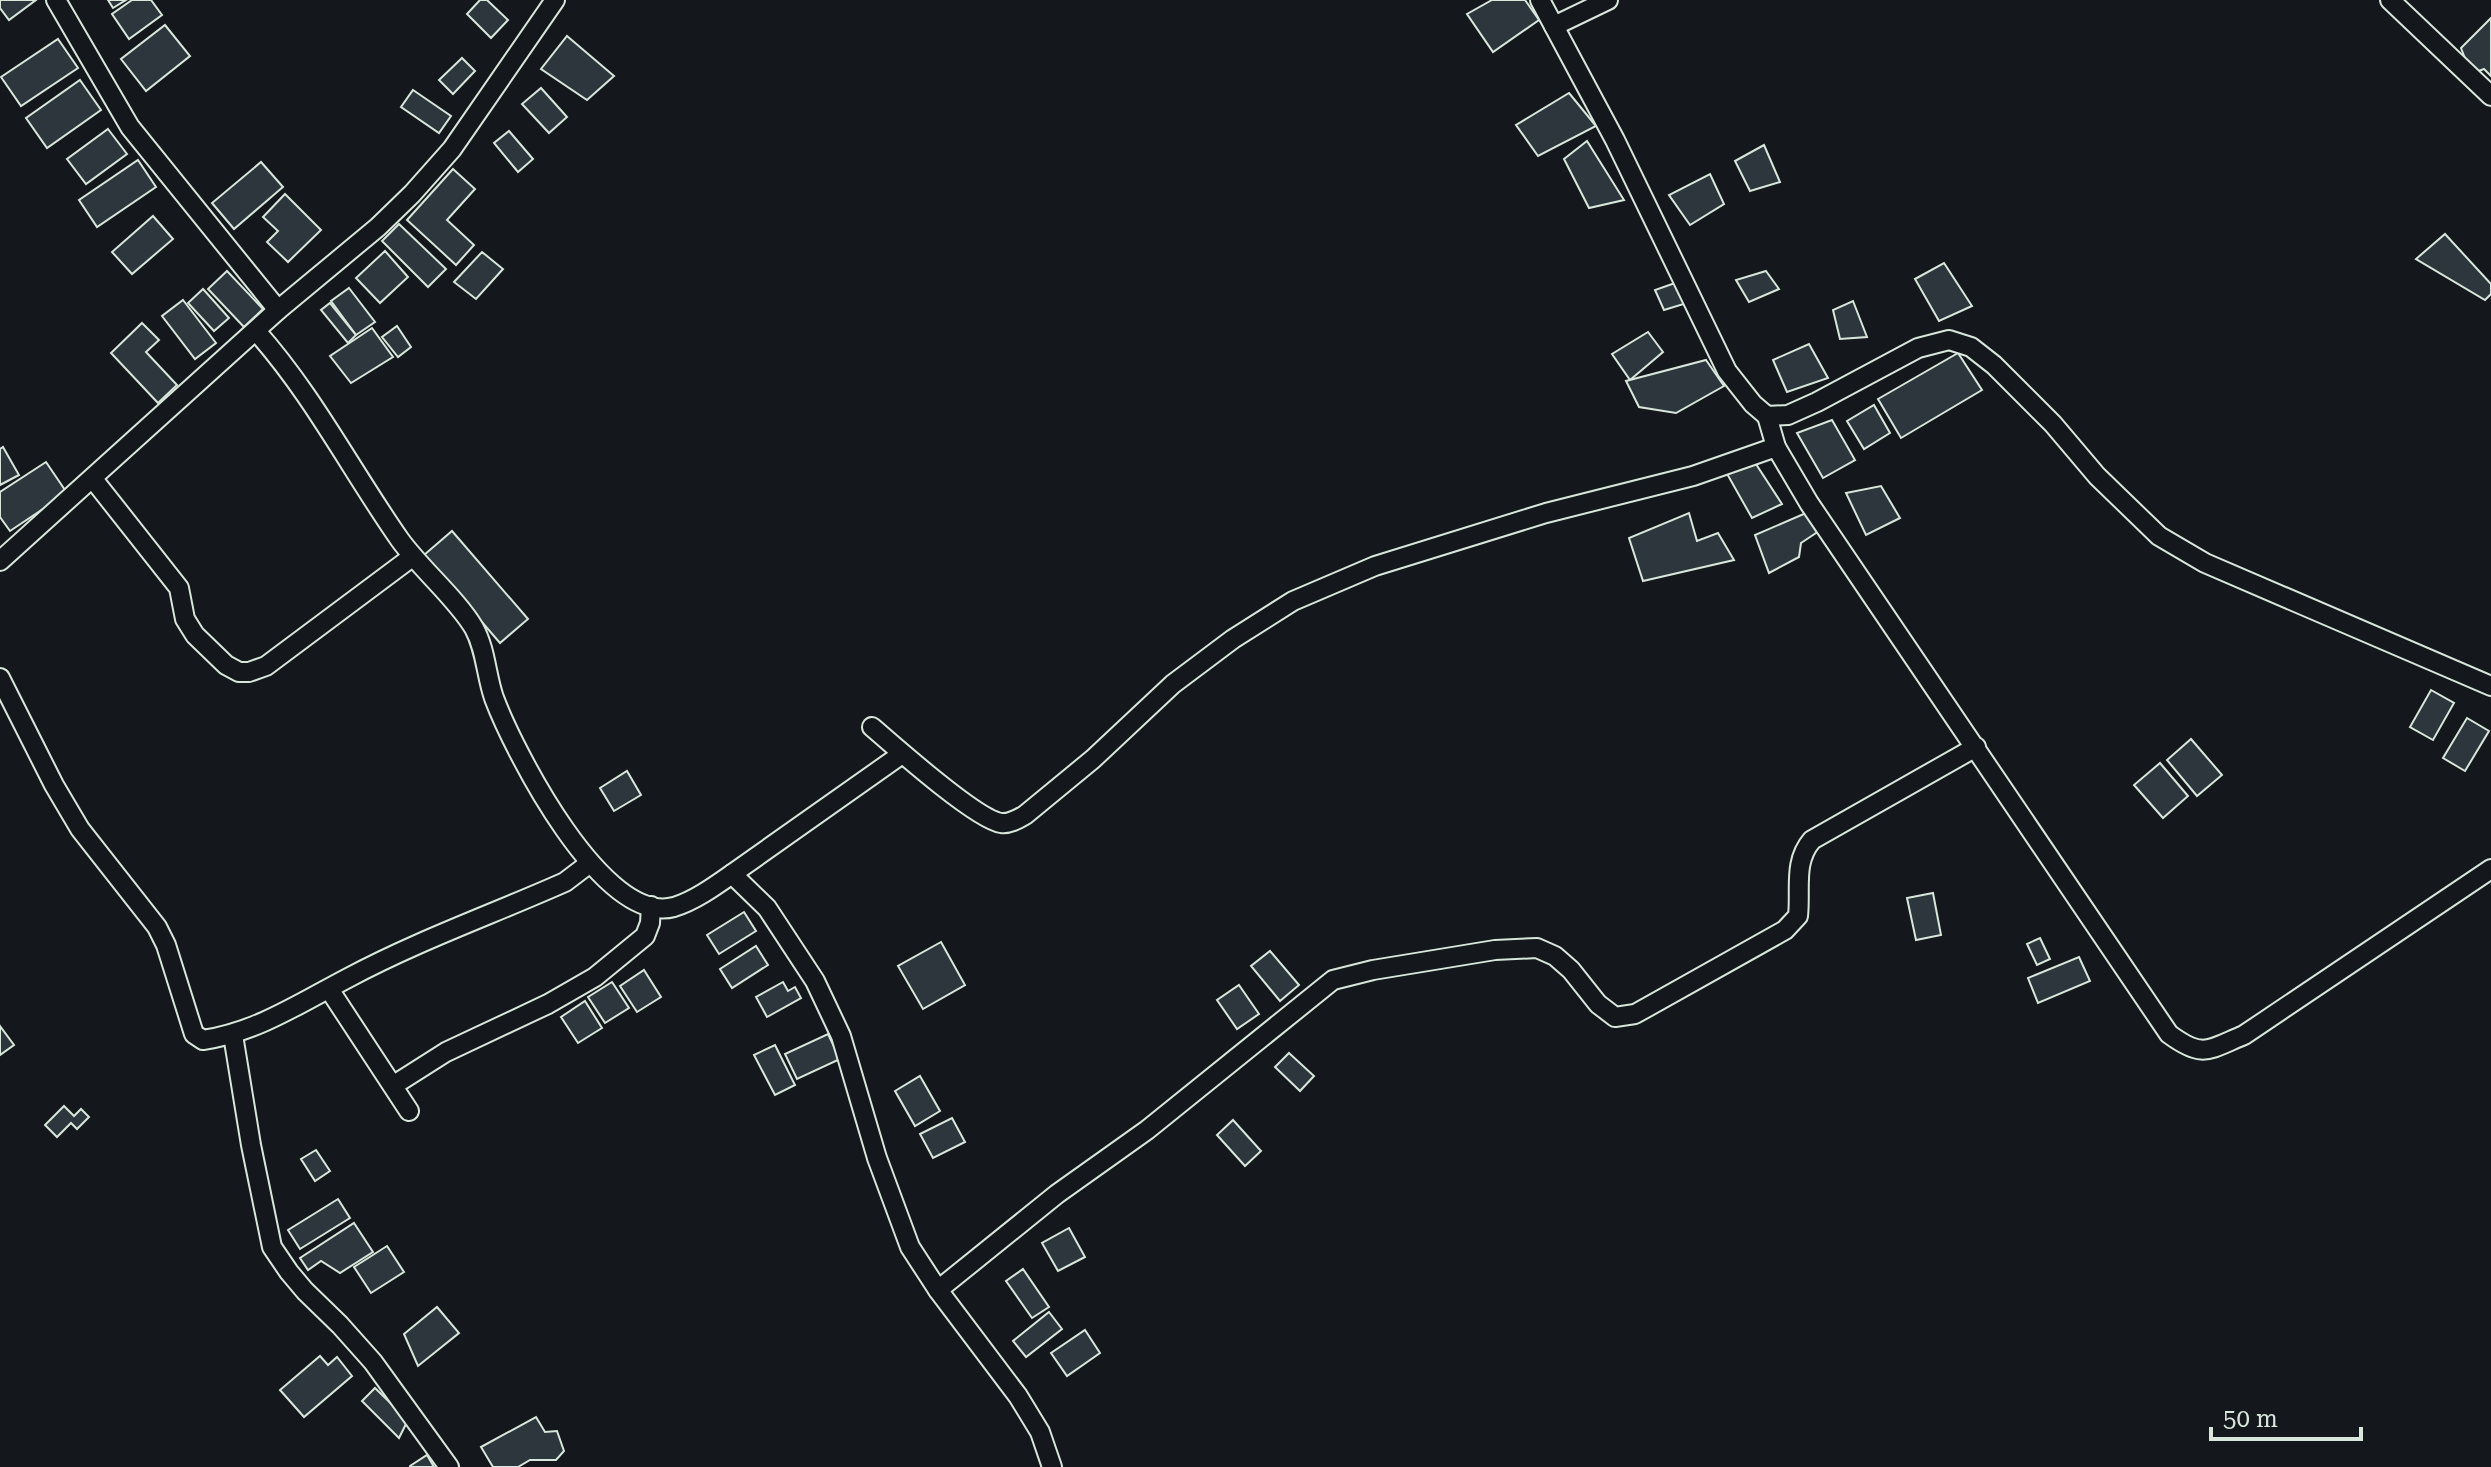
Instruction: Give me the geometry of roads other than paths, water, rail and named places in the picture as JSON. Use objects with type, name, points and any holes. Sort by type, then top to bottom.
[{"type":"street","points":[[56,0],[130,127],[278,310]]},
{"type":"street","points":[[0,561],[278,310],[378,227],[412,194],[452,149],[555,0]]},
{"type":"street","points":[[1540,0],[1615,140],[1727,371],[1753,404],[1767,416],[1776,447],[1809,503],[2169,1034],[2189,1049],[2207,1051],[2244,1035],[2491,869]]},
{"type":"street","points":[[1554,26],[1608,0]]},
{"type":"street","points":[[2390,0],[2491,96]]},
{"type":"street","points":[[256,331],[287,366],[412,557],[473,626],[483,648],[493,696],[516,748],[586,867],[651,914]]},
{"type":"street","points":[[1767,416],[1788,415],[1817,402],[1918,348],[1949,340],[1971,347],[2053,424],[2097,476],[2159,536],[2205,563],[2491,686]]},
{"type":"street","points":[[872,727],[902,754],[989,818],[1002,823],[1012,822],[1025,815],[1093,759],[1173,684],[1233,639],[1293,601],[1375,566],[1546,513],[1693,476],[1776,447]]},
{"type":"street","points":[[93,479],[179,588],[185,619],[195,635],[226,665],[239,672],[266,666],[412,557]]},
{"type":"street","points":[[0,678],[80,829],[157,927],[166,945],[194,1034],[217,1037],[279,1016],[348,978],[565,882],[586,867]]},
{"type":"street","points":[[938,1290],[1057,1194],[1147,1130],[1333,980],[1480,952],[1537,948],[1555,956],[1571,970],[1598,1004],[1615,1017],[1635,1014],[1785,930],[1798,916],[1799,865],[1803,850],[1812,840],[1976,747]]},
{"type":"street","points":[[651,914],[673,907],[732,874],[902,754]]},
{"type":"street","points":[[732,874],[767,908],[815,981],[841,1036],[877,1158],[910,1247],[938,1290],[1018,1396],[1040,1432],[1052,1467]]},
{"type":"street","points":[[394,1085],[446,1052],[548,1004],[595,977],[645,936],[651,914]]},
{"type":"street","points":[[329,989],[409,1111]]},
{"type":"street","points":[[217,1037],[251,1145],[272,1247],[305,1291],[373,1362],[449,1467]]}]
